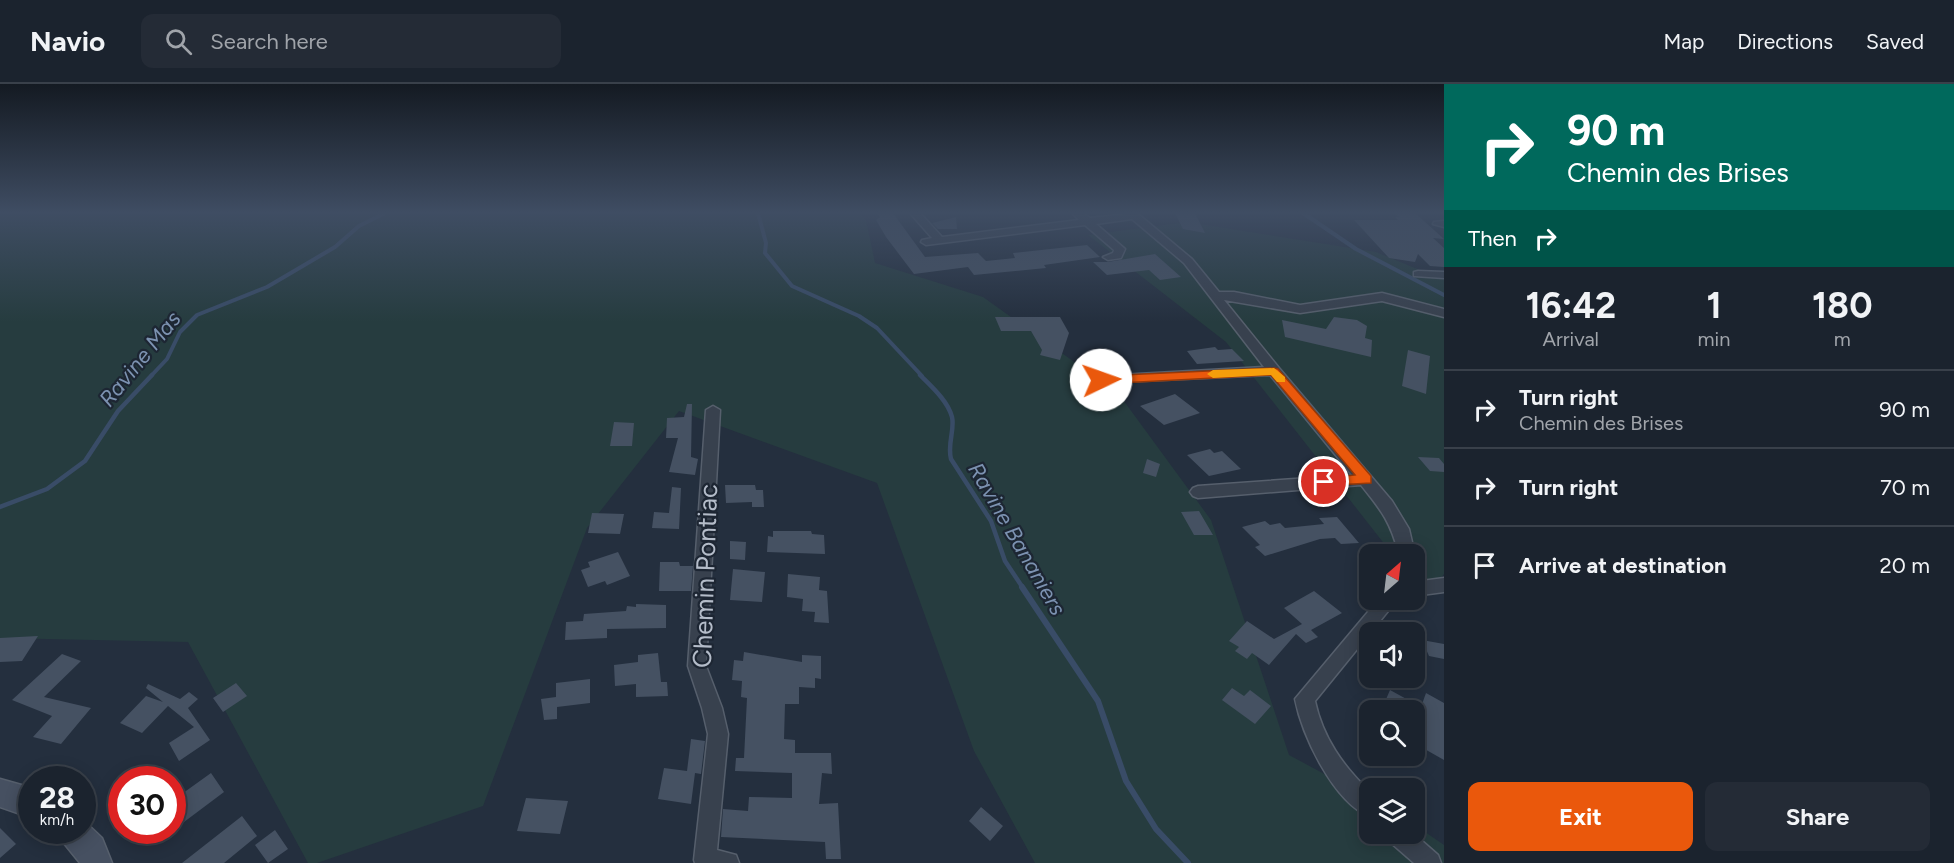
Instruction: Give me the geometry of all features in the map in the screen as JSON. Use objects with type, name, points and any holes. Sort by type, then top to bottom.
[{"type":"street","points":[[1108,257],[1117,256],[1120,249]]},
{"type":"street","points":[[1174,249],[1188,261],[1274,371],[1366,479],[1395,517],[1405,544]]},
{"type":"street","points":[[1418,274],[1444,275]]},
{"type":"street","points":[[1216,296],[1233,296],[1300,309],[1382,297],[1444,313]]},
{"type":"street","points":[[1101,380],[1274,371]]},
{"type":"street","name":"Chemin Pontiac","points":[[713,410],[697,666],[712,708],[718,734],[705,860],[728,863]]},
{"type":"street","points":[[1198,492],[1366,479]]},
{"type":"street","points":[[1425,588],[1444,585]]},
{"type":"street","points":[[1359,797],[1324,754],[1309,718],[1305,699],[1380,610]]},
{"type":"street","points":[[0,793],[18,799]]},
{"type":"street","points":[[86,844],[91,849],[96,863]]},
{"type":"street","points":[[1409,844],[1430,863]]},
{"type":"green space","points":[[0,249],[872,249],[875,263],[983,297],[1118,393],[1211,520],[1289,755],[1359,793],[1359,844],[1425,844],[1425,832],[1444,845],[1444,863],[1035,863],[974,751],[877,483],[679,411],[587,528],[483,806],[317,863],[308,863],[188,642],[0,638]]},
{"type":"green space","points":[[1107,249],[1359,249],[1376,252],[1444,280],[1444,574],[1425,597],[1425,544],[1384,544],[1226,342]]},
{"type":"building","points":[[895,249],[919,249],[925,257],[978,253],[986,261],[1015,258],[1013,253],[1047,249],[1092,249],[1100,257],[1044,265],[1046,268],[974,275],[968,267],[914,274]]},
{"type":"building","points":[[1381,249],[1444,249],[1444,267],[1430,266],[1418,254],[1415,262],[1389,258]]},
{"type":"building","points":[[1155,254],[1181,277],[1160,280],[1149,270],[1107,275],[1093,262],[1108,262]]},
{"type":"building","points":[[995,317],[1060,317],[1069,333],[1060,360],[1040,355],[1042,350],[1031,331],[1001,331]]},
{"type":"building","points":[[1334,317],[1357,320],[1367,326],[1365,338],[1372,340],[1371,357],[1285,337],[1282,320],[1326,329]]},
{"type":"building","points":[[1215,347],[1218,350],[1232,349],[1244,361],[1197,364],[1187,351]]},
{"type":"building","points":[[1408,350],[1430,356],[1426,394],[1402,386]]},
{"type":"building","points":[[1175,394],[1200,413],[1164,425],[1140,406]]},
{"type":"building","points":[[687,404],[692,404],[691,457],[698,459],[695,475],[669,472],[678,438],[666,438],[667,418],[684,417]]},
{"type":"building","points":[[614,422],[634,423],[632,446],[610,446]]},
{"type":"building","points":[[1210,449],[1214,453],[1222,451],[1241,469],[1209,476],[1187,455]]},
{"type":"building","points":[[1418,457],[1439,458],[1444,464],[1444,472],[1430,471]]},
{"type":"building","points":[[1147,459],[1160,464],[1156,477],[1143,473]]},
{"type":"building","points":[[725,485],[755,485],[756,490],[763,490],[764,507],[752,507],[752,502],[726,503]]},
{"type":"building","points":[[672,487],[681,488],[679,529],[652,528],[654,512],[669,513]]},
{"type":"building","points":[[1199,511],[1213,535],[1194,535],[1181,512]]},
{"type":"building","points":[[592,513],[624,514],[620,534],[588,533]]},
{"type":"building","points":[[1337,517],[1359,543],[1341,544],[1335,538],[1320,539],[1265,556],[1255,547],[1260,545],[1242,527],[1265,521],[1270,525],[1280,523],[1285,528],[1324,524],[1319,518]]},
{"type":"building","points":[[773,531],[811,531],[812,534],[824,535],[825,554],[767,552],[768,536],[773,537]]},
{"type":"building","points":[[730,541],[746,542],[745,560],[730,559]]},
{"type":"building","points":[[618,552],[630,576],[607,585],[605,581],[588,587],[581,570],[590,567],[588,562]]},
{"type":"building","points":[[660,562],[679,562],[680,566],[693,566],[691,591],[659,591]]},
{"type":"building","points":[[733,569],[765,572],[762,602],[730,600]]},
{"type":"building","points":[[788,574],[820,577],[819,590],[827,591],[829,623],[814,622],[815,612],[802,611],[803,599],[787,597]]},
{"type":"building","points":[[1314,591],[1342,613],[1311,630],[1318,637],[1306,643],[1296,634],[1269,665],[1252,653],[1247,659],[1235,651],[1239,647],[1229,641],[1247,621],[1274,639],[1302,624],[1284,608]]},
{"type":"building","points":[[636,604],[666,605],[666,628],[607,629],[607,638],[565,640],[566,622],[583,621],[584,614],[626,611],[627,606],[636,607]]},
{"type":"building","points":[[38,636],[22,661],[0,662],[0,638]]},
{"type":"building","points":[[1425,641],[1444,644],[1444,659],[1429,656]]},
{"type":"building","points":[[744,652],[802,662],[802,655],[821,656],[821,679],[815,678],[815,688],[799,687],[799,704],[785,704],[784,739],[795,740],[795,753],[831,753],[832,774],[822,773],[819,804],[838,803],[841,859],[826,859],[825,842],[721,837],[723,809],[748,811],[749,797],[792,798],[792,773],[735,771],[736,758],[744,758],[747,698],[741,697],[742,681],[732,680],[734,660],[743,661]]},
{"type":"building","points":[[658,653],[661,682],[667,682],[668,696],[636,697],[636,684],[615,686],[614,665],[638,662],[638,655]]},
{"type":"building","points":[[62,654],[81,661],[44,697],[91,708],[61,744],[33,737],[52,716],[12,700]]},
{"type":"building","points":[[590,679],[590,703],[557,707],[557,719],[544,720],[541,699],[556,697],[556,683]]},
{"type":"building","points":[[236,683],[247,696],[223,712],[213,698]]},
{"type":"building","points":[[148,684],[180,699],[189,692],[198,699],[188,708],[210,740],[179,761],[169,743],[194,727],[168,706],[142,733],[120,723],[146,696],[163,702],[146,688]]},
{"type":"building","points":[[1232,688],[1244,696],[1250,690],[1271,706],[1255,724],[1222,700]]},
{"type":"building","points":[[1390,690],[1408,700],[1386,700]]},
{"type":"building","points":[[1426,693],[1444,703],[1444,760],[1425,749],[1424,700]]},
{"type":"building","points":[[691,739],[705,741],[701,774],[695,773],[691,804],[658,799],[664,768],[687,771]]},
{"type":"building","points":[[211,773],[224,792],[186,820],[186,791]]},
{"type":"building","points":[[526,798],[568,801],[560,834],[517,831]]},
{"type":"building","points":[[981,807],[1003,826],[990,841],[969,821]]},
{"type":"building","points":[[242,816],[257,836],[224,863],[182,863]]},
{"type":"building","points":[[0,828],[16,844],[0,858]]},
{"type":"building","points":[[275,830],[288,849],[268,863],[255,845]]},
{"type":"waterway","name":"Ravine Mas","points":[[151,376],[167,359],[180,332],[197,315],[267,287],[331,249]]},
{"type":"waterway","name":"Ravine Bananiers","points":[[765,249],[765,253],[792,286],[859,316],[877,328],[922,376]]},
{"type":"waterway","points":[[1357,249],[1444,295]]},
{"type":"waterway","name":"Ravine Mas","points":[[0,507],[47,489],[85,461],[118,411],[152,375]]},
{"type":"waterway","name":"Ravine Bananiers","points":[[920,375],[939,394],[950,411],[953,422],[951,459],[991,521],[1005,561],[1023,588]]},
{"type":"waterway","name":"Ravine Bananiers","points":[[1022,587],[1098,701],[1126,781],[1156,829],[1188,863]]},
{"type":"slow traffic","points":[[1213,374],[1274,371],[1281,380]]},
{"type":"route","points":[[1101,380],[1274,371],[1366,479],[1324,482]]}]
